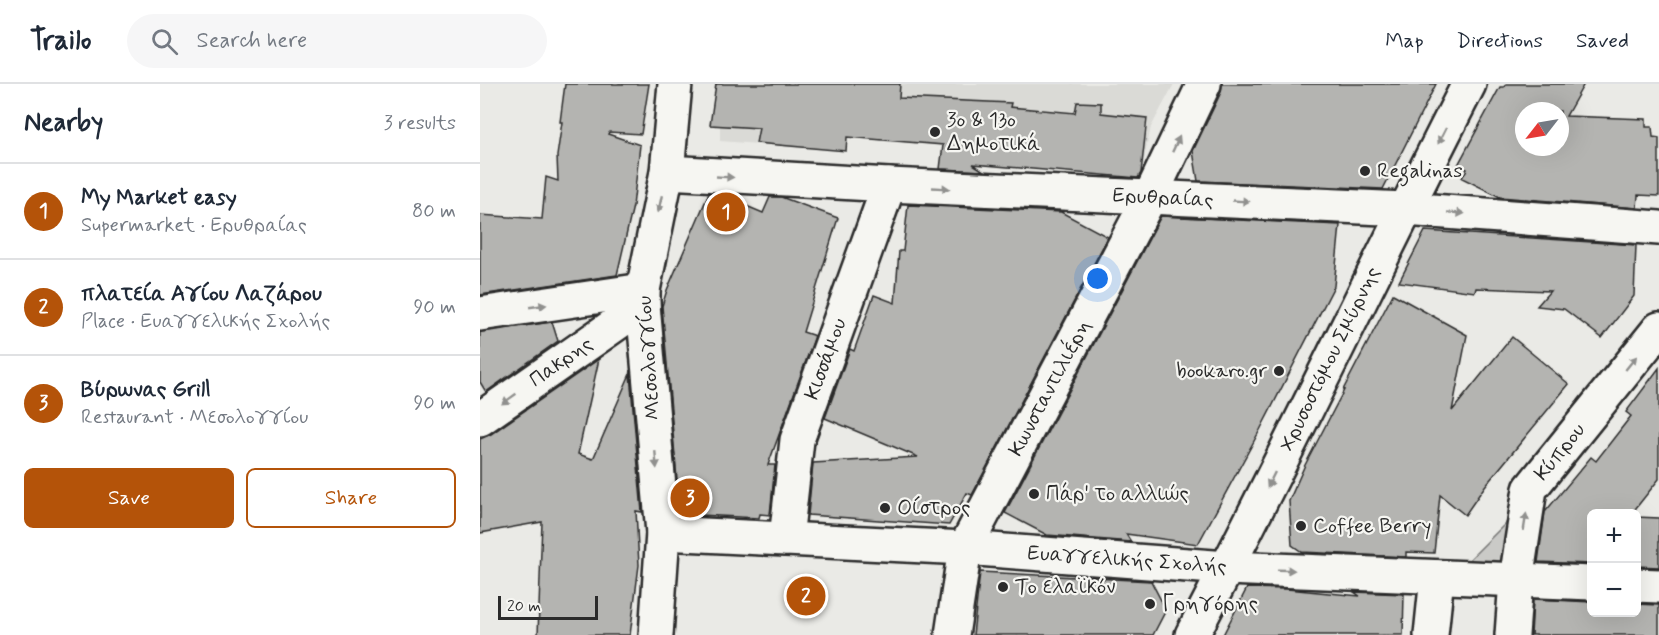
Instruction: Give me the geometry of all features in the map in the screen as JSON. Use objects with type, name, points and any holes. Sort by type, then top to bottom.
[{"type":"street","name":"Μεσολογγίου","points":[[656,635],[663,533],[643,298],[667,172],[675,84]]},
{"type":"street","name":"Κωνσταντιλιέρη","points":[[952,635],[965,548],[1150,197],[1204,84]]},
{"type":"street","name":"Χρυσοστόμου Σμύρνης","points":[[1192,635],[1469,84]]},
{"type":"street","name":"Ερυθραίας","points":[[667,172],[890,185],[1405,209],[1659,228]]},
{"type":"street","name":"Κισσάμου","points":[[786,539],[797,440],[890,185]]},
{"type":"street","points":[[480,314],[643,298]]},
{"type":"street","name":"Πακρης","points":[[480,419],[643,298]]},
{"type":"street","name":"Κύπρου","points":[[1512,635],[1516,580],[1530,489],[1659,329]]},
{"type":"street","name":"Ευαγγελικής Σχολής","points":[[663,533],[965,548],[1227,568],[1587,583]]},
{"type":"street","points":[[1431,635],[1437,576]]},
{"type":"street","points":[[1641,585],[1659,586]]},
{"type":"shaded area","name":"3o & 13o Δημοτικά","points":[[716,84],[1174,84],[1151,127],[1140,178],[941,162],[943,145],[848,138],[846,151],[720,141],[720,126],[710,125]]},
{"type":"shaded area","points":[[1510,519],[1506,567],[1467,562]]},
{"type":"building","points":[[565,84],[649,84],[641,134],[609,132],[608,134],[640,145],[633,206],[617,275],[480,295],[480,215],[542,219],[546,177],[558,181],[557,156]]},
{"type":"building","name":"3o & 13o Δημοτικά","points":[[716,84],[900,84],[899,98],[1011,103],[1010,107],[1075,113],[1077,102],[1101,103],[1101,113],[1147,118],[1141,173],[1138,178],[973,164],[984,171],[940,169],[943,145],[847,137],[846,151],[756,143],[759,128],[710,125]]},
{"type":"building","points":[[1222,84],[1436,84],[1383,189],[1198,181],[1193,151],[1221,92]]},
{"type":"building","points":[[1506,84],[1584,84],[1569,111],[1569,102],[1515,102],[1515,156],[1569,156],[1569,116],[1646,119],[1646,127],[1652,127],[1653,137],[1659,138],[1659,196],[1638,195],[1637,208],[1500,197],[1462,178],[1467,169],[1458,165],[1500,87]]},
{"type":"building","points":[[709,193],[718,194],[763,213],[770,197],[781,197],[838,218],[803,332],[815,336],[768,465],[775,465],[770,515],[760,514],[759,518],[680,514],[662,306]]},
{"type":"building","points":[[908,205],[1061,212],[1108,237],[972,495],[967,493],[949,525],[808,515],[813,463],[918,457],[825,418],[850,349],[854,351],[874,295],[895,303],[899,251],[903,251]]},
{"type":"building","points":[[1161,216],[1340,225],[1334,286],[1198,544],[1126,534],[1131,542],[1047,535],[1005,513]]},
{"type":"building","points":[[1425,231],[1636,245],[1634,296],[1602,338],[1564,309],[1537,306],[1550,291],[1476,288],[1475,292],[1399,282]]},
{"type":"building","points":[[1393,294],[1467,335],[1452,411],[1512,337],[1569,384],[1485,486],[1465,515],[1440,495],[1434,553],[1406,552],[1406,557],[1302,552],[1292,545],[1289,501],[1304,467]]},
{"type":"building","points":[[552,322],[558,341],[486,392],[480,382],[480,332]]},
{"type":"building","points":[[599,359],[578,454],[593,459],[630,374],[642,512],[636,511],[639,565],[630,635],[538,635],[542,522],[480,533],[480,439],[491,434]]},
{"type":"building","points":[[1659,368],[1659,479],[1635,509],[1587,509],[1587,564],[1538,562],[1545,512],[1591,457],[1596,461],[1631,416],[1626,412]]},
{"type":"building","points":[[1641,517],[1659,518],[1659,567],[1641,566]]},
{"type":"building","points":[[980,572],[1151,581],[1166,610],[1153,635],[973,635]]},
{"type":"building","points":[[1247,588],[1287,589],[1360,596],[1354,592],[1404,594],[1403,635],[1223,635]]},
{"type":"building","points":[[1533,599],[1587,602],[1587,617],[1641,617],[1641,604],[1659,605],[1659,635],[1531,635]]},
{"type":"place","name":"3o & 13o Δημοτικά","points":[[935,132]]},
{"type":"place","name":"Regalinas","points":[[1365,171]]},
{"type":"place","name":"My Market easy","points":[[726,212]]},
{"type":"place","name":"bookaro.gr","points":[[1279,371]]},
{"type":"place","name":"Πάρ' το αλλιώς","points":[[1034,494]]},
{"type":"place","name":"Βύρωνας Grill","points":[[690,498]]},
{"type":"place","name":"Οίστρος","points":[[885,508]]},
{"type":"place","name":"Coffee Berry","points":[[1301,526]]},
{"type":"place","name":"Το ελαϊκόν","points":[[1003,587]]},
{"type":"place","name":"πλατεία Αγίου Λαζάρου","points":[[806,596]]},
{"type":"place","name":"Γρηγόρης","points":[[1150,604]]}]
